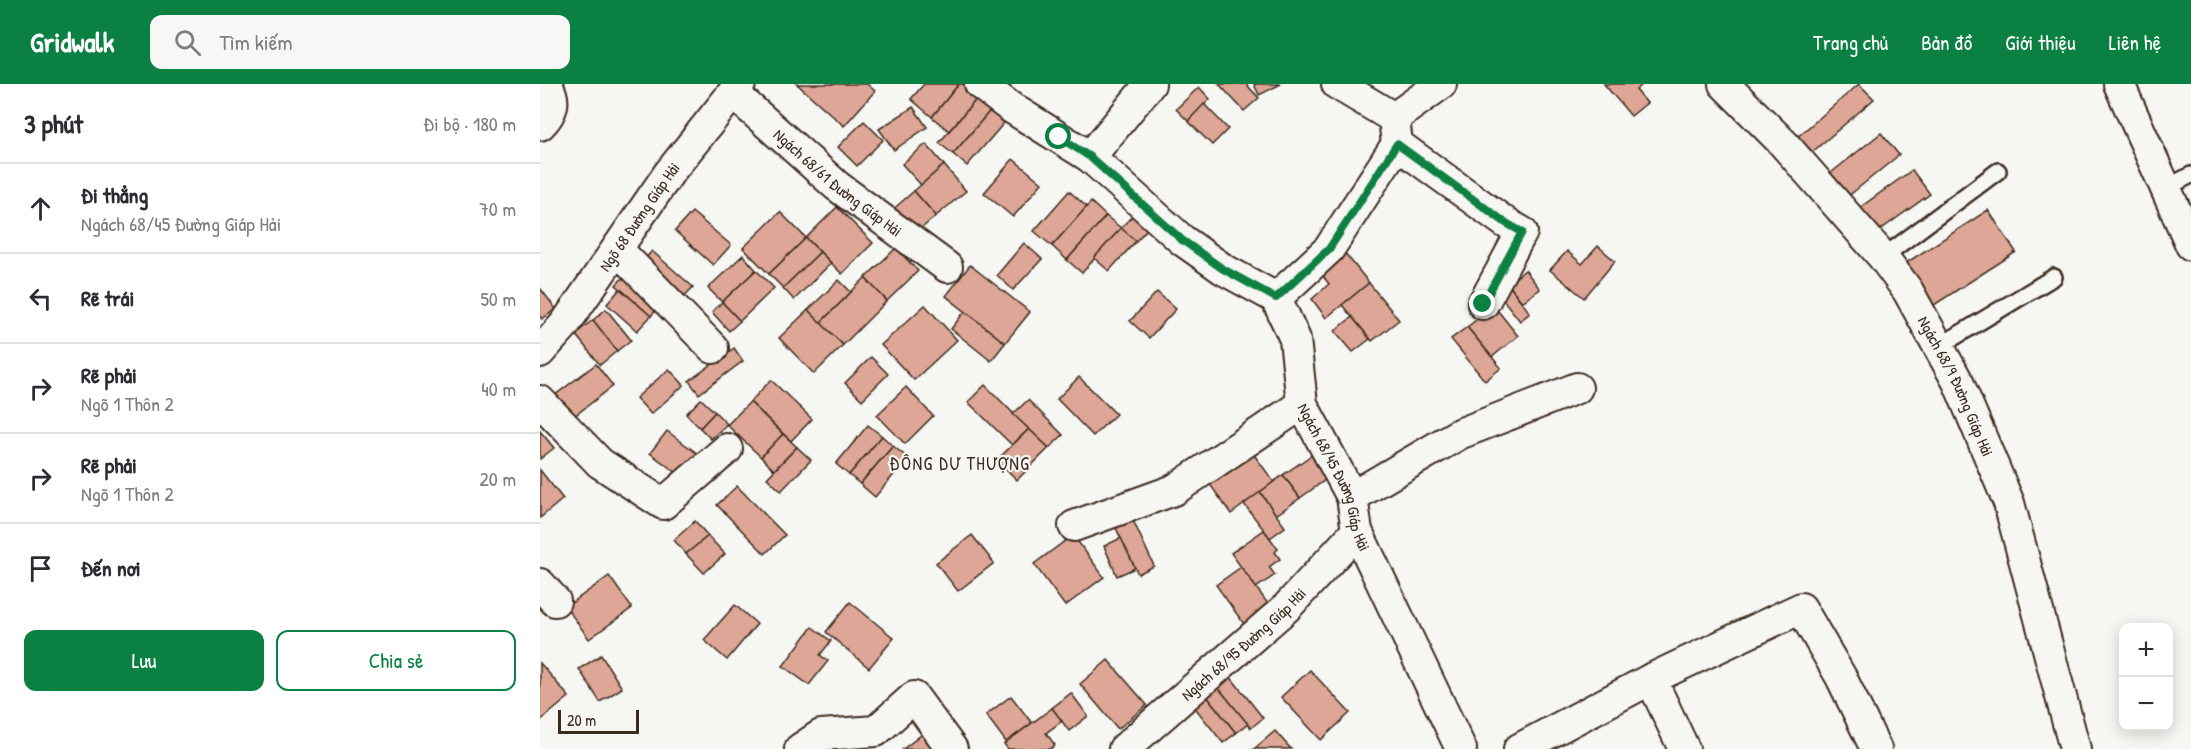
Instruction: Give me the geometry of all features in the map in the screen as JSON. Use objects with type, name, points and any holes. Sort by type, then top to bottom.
[{"type":"street","points":[[540,125],[548,117],[553,104],[552,93],[546,84]]},
{"type":"street","points":[[980,84],[1010,107],[1090,157],[1182,240],[1223,269],[1276,298],[1329,249],[1396,131],[1441,84]]},
{"type":"street","points":[[1090,157],[1150,84]]},
{"type":"street","points":[[1337,84],[1506,223],[1522,232],[1483,304]]},
{"type":"street","name":"Ngách 68/9 Đường Giáp Hải","points":[[1724,84],[1783,143],[1883,256],[1908,291],[1958,382],[2009,503],[2075,749]]},
{"type":"street","points":[[2119,84],[2179,182],[2191,245]]},
{"type":"street","name":"Ngõ 68 Đường Giáp Hải","points":[[540,352],[565,324],[669,173],[737,88]]},
{"type":"street","name":"Ngách 68/61 Đường Giáp Hải","points":[[737,88],[837,186],[947,267]]},
{"type":"street","points":[[616,249],[713,348]]},
{"type":"street","name":"Ngách 68/45 Đường Giáp Hải","points":[[1276,298],[1295,339],[1302,404],[1352,497],[1357,531],[1461,749]]},
{"type":"street","points":[[1352,497],[1459,434],[1577,388]]},
{"type":"street","points":[[540,401],[600,463],[663,504],[727,449]]},
{"type":"street","points":[[1074,526],[1174,490],[1302,404]]},
{"type":"street","name":"Ngách 68/95 Đường Giáp Hải","points":[[1124,749],[1286,608],[1357,531]]},
{"type":"street","points":[[1519,749],[1651,679],[1801,608],[1841,677],[1876,749]]},
{"type":"street","points":[[1651,679],[1684,749]]},
{"type":"street","points":[[800,749],[821,735],[876,731],[914,697],[952,749]]},
{"type":"street","name":"Ngách 68/45 Đường Giáp Hải","points":[[1448,722],[1478,749]]},
{"type":"lane","points":[[1883,256],[1998,171]]},
{"type":"lane","points":[[1938,347],[2054,277]]},
{"type":"building","points":[[797,84],[867,84],[875,91],[844,126]]},
{"type":"building","points":[[924,84],[959,84],[932,117],[911,99]]},
{"type":"building","points":[[959,84],[970,84],[981,94],[949,131],[932,117]]},
{"type":"building","points":[[1219,84],[1246,84],[1259,98],[1244,111]]},
{"type":"building","points":[[1254,84],[1281,84],[1259,95]]},
{"type":"building","points":[[1604,84],[1643,84],[1636,90],[1647,103],[1631,116]]},
{"type":"building","points":[[1859,84],[1874,99],[1810,154],[1796,138]]},
{"type":"building","points":[[1199,87],[1210,99],[1188,121],[1176,109]]},
{"type":"building","points":[[981,94],[995,105],[953,154],[939,143]]},
{"type":"building","points":[[1204,104],[1228,129],[1212,145],[1188,121]]},
{"type":"building","points":[[995,105],[1009,117],[967,166],[953,154]]},
{"type":"building","points":[[913,107],[927,127],[894,150],[879,129]]},
{"type":"building","points":[[864,121],[883,140],[857,166],[838,147]]},
{"type":"building","points":[[1881,133],[1899,155],[1846,198],[1827,176]]},
{"type":"building","points":[[926,144],[944,165],[921,185],[902,164]]},
{"type":"building","points":[[1013,159],[1042,183],[1013,217],[984,193]]},
{"type":"building","points":[[944,165],[966,191],[936,216],[914,191]]},
{"type":"building","points":[[1912,170],[1930,194],[1876,233],[1858,209]]},
{"type":"building","points":[[914,191],[936,216],[911,237],[890,212]]},
{"type":"building","points":[[1069,191],[1087,207],[1052,246],[1034,231]]},
{"type":"building","points":[[1091,202],[1106,216],[1067,260],[1052,246]]},
{"type":"building","points":[[837,207],[873,243],[842,274],[806,238]]},
{"type":"building","points":[[1988,210],[2016,252],[1931,307],[1903,265]]},
{"type":"building","points":[[692,212],[731,245],[713,265],[675,231]]},
{"type":"building","points":[[780,212],[806,238],[769,274],[743,248]]},
{"type":"building","points":[[1133,215],[1148,228],[1136,241],[1121,228]]},
{"type":"building","points":[[1106,216],[1121,228],[1082,273],[1067,260]]},
{"type":"building","points":[[1121,228],[1136,241],[1109,271],[1094,258]]},
{"type":"building","points":[[806,238],[820,252],[783,288],[769,274]]},
{"type":"building","points":[[1024,243],[1042,259],[1013,290],[997,275]]},
{"type":"building","points":[[1598,246],[1615,261],[1584,298],[1550,270],[1567,251],[1582,264]]},
{"type":"building","points":[[896,248],[918,271],[887,301],[865,278]]},
{"type":"building","points":[[652,251],[693,287],[681,300],[641,263]]},
{"type":"building","points":[[820,252],[831,263],[794,300],[783,288]]},
{"type":"building","points":[[1344,252],[1369,283],[1326,318],[1312,299],[1329,284],[1320,272]]},
{"type":"building","points":[[743,255],[756,270],[722,302],[708,288]]},
{"type":"building","points":[[970,265],[1030,312],[1005,343],[946,296]]},
{"type":"building","points":[[756,270],[774,288],[740,321],[722,302]]},
{"type":"building","points":[[1525,270],[1540,289],[1522,302],[1508,284]]},
{"type":"building","points":[[627,273],[662,304],[651,316],[616,285]]},
{"type":"building","points":[[865,278],[887,301],[843,345],[820,323]]},
{"type":"building","points":[[839,280],[851,292],[820,323],[808,310]]},
{"type":"building","points":[[1369,283],[1399,320],[1372,341],[1342,305]]},
{"type":"building","points":[[1508,284],[1530,313],[1520,321],[1497,292]]},
{"type":"building","points":[[540,288],[556,309],[542,319],[540,317]]},
{"type":"building","points":[[620,289],[651,316],[637,331],[607,304]]},
{"type":"building","points":[[1157,292],[1176,309],[1149,338],[1130,321]]},
{"type":"building","points":[[722,302],[740,321],[729,331],[712,312]]},
{"type":"building","points":[[925,305],[957,340],[914,380],[881,345]]},
{"type":"building","points":[[1494,306],[1518,336],[1492,357],[1467,327]]},
{"type":"building","points":[[606,309],[631,340],[617,351],[593,320]]},
{"type":"building","points":[[808,310],[843,345],[814,374],[779,338]]},
{"type":"building","points":[[965,311],[1005,343],[991,361],[951,329]]},
{"type":"building","points":[[1352,317],[1370,339],[1353,352],[1335,331]]},
{"type":"building","points":[[593,320],[617,351],[600,365],[575,334]]},
{"type":"building","points":[[1467,327],[1501,368],[1485,381],[1451,339]]},
{"type":"building","points":[[734,348],[743,361],[699,394],[689,381]]},
{"type":"building","points":[[871,357],[888,374],[862,400],[845,383]]},
{"type":"building","points":[[596,364],[613,386],[568,421],[550,399]]},
{"type":"building","points":[[669,369],[684,385],[651,414],[636,398]]},
{"type":"building","points":[[1079,377],[1116,414],[1093,436],[1057,399]]},
{"type":"building","points":[[771,380],[812,419],[791,441],[750,402]]},
{"type":"building","points":[[985,385],[1029,429],[1012,445],[968,402]]},
{"type":"building","points":[[906,387],[933,416],[905,444],[877,415]]},
{"type":"building","points":[[701,399],[715,412],[700,428],[686,414]]},
{"type":"building","points":[[1028,400],[1063,435],[1049,448],[1013,414]]},
{"type":"building","points":[[750,402],[783,434],[761,457],[727,425]]},
{"type":"building","points":[[715,412],[727,424],[711,439],[700,428]]},
{"type":"building","points":[[868,425],[882,436],[849,475],[836,464]]},
{"type":"building","points":[[1029,429],[1049,448],[1017,480],[997,460]]},
{"type":"building","points":[[540,431],[554,448],[540,459]]},
{"type":"building","points":[[667,431],[702,457],[685,479],[650,453]]},
{"type":"building","points":[[783,434],[797,447],[774,470],[761,457]]},
{"type":"building","points":[[882,436],[893,446],[860,484],[849,475]]},
{"type":"building","points":[[893,446],[908,458],[875,497],[860,484]]},
{"type":"building","points":[[797,447],[811,460],[781,491],[767,478]]},
{"type":"building","points":[[1252,452],[1274,482],[1231,514],[1209,483]]},
{"type":"building","points":[[1316,452],[1332,475],[1300,498],[1283,475]]},
{"type":"building","points":[[540,470],[563,499],[540,518]]},
{"type":"building","points":[[1283,475],[1300,498],[1276,515],[1260,492]]},
{"type":"building","points":[[737,486],[785,535],[765,554],[717,505]]},
{"type":"building","points":[[1260,492],[1285,527],[1270,538],[1244,504]]},
{"type":"building","points":[[1132,518],[1154,566],[1138,574],[1115,526]]},
{"type":"building","points":[[695,521],[708,536],[686,554],[674,540]]},
{"type":"building","points":[[1264,530],[1278,549],[1275,552],[1280,559],[1269,567],[1275,575],[1256,588],[1231,553]]},
{"type":"building","points":[[972,535],[994,563],[958,591],[936,563]]},
{"type":"building","points":[[1073,535],[1104,577],[1065,606],[1034,564]]},
{"type":"building","points":[[708,536],[725,554],[704,573],[686,554]]},
{"type":"building","points":[[1121,538],[1135,568],[1117,576],[1104,546]]},
{"type":"building","points":[[1241,567],[1274,612],[1249,631],[1216,585]]},
{"type":"building","points":[[609,576],[632,608],[589,639],[566,607]]},
{"type":"building","points":[[850,602],[894,638],[869,668],[826,632]]},
{"type":"building","points":[[735,605],[757,624],[727,660],[704,640]]},
{"type":"building","points":[[812,627],[831,641],[820,655],[828,661],[809,685],[783,666]]},
{"type":"building","points":[[601,655],[622,688],[600,702],[579,669]]},
{"type":"building","points":[[1108,660],[1147,705],[1118,729],[1080,684]]},
{"type":"building","points":[[540,663],[569,697],[540,721]]},
{"type":"building","points":[[1310,670],[1350,713],[1321,740],[1281,697]]},
{"type":"building","points":[[1229,675],[1263,718],[1251,728],[1216,685]]},
{"type":"building","points":[[1216,685],[1248,724],[1236,733],[1205,694]]},
{"type":"building","points":[[1071,693],[1088,716],[1069,731],[1052,708]]},
{"type":"building","points":[[1205,694],[1236,733],[1223,743],[1192,704]]},
{"type":"building","points":[[1011,696],[1032,723],[1006,742],[986,715]]},
{"type":"building","points":[[1052,708],[1062,721],[1046,733],[1055,745],[1050,749],[1008,749],[1004,744]]},
{"type":"building","points":[[930,728],[941,741],[930,749],[903,749]]},
{"type":"building","points":[[1275,731],[1291,749],[1254,749]]},
{"type":"district","name":"ĐÔNG DƯ THƯỢNG","points":[[960,464]]},
{"type":"route","points":[[1059,137],[1090,157],[1182,240],[1223,269],[1276,298],[1329,249],[1397,144],[1506,223],[1522,232],[1483,304]]}]
